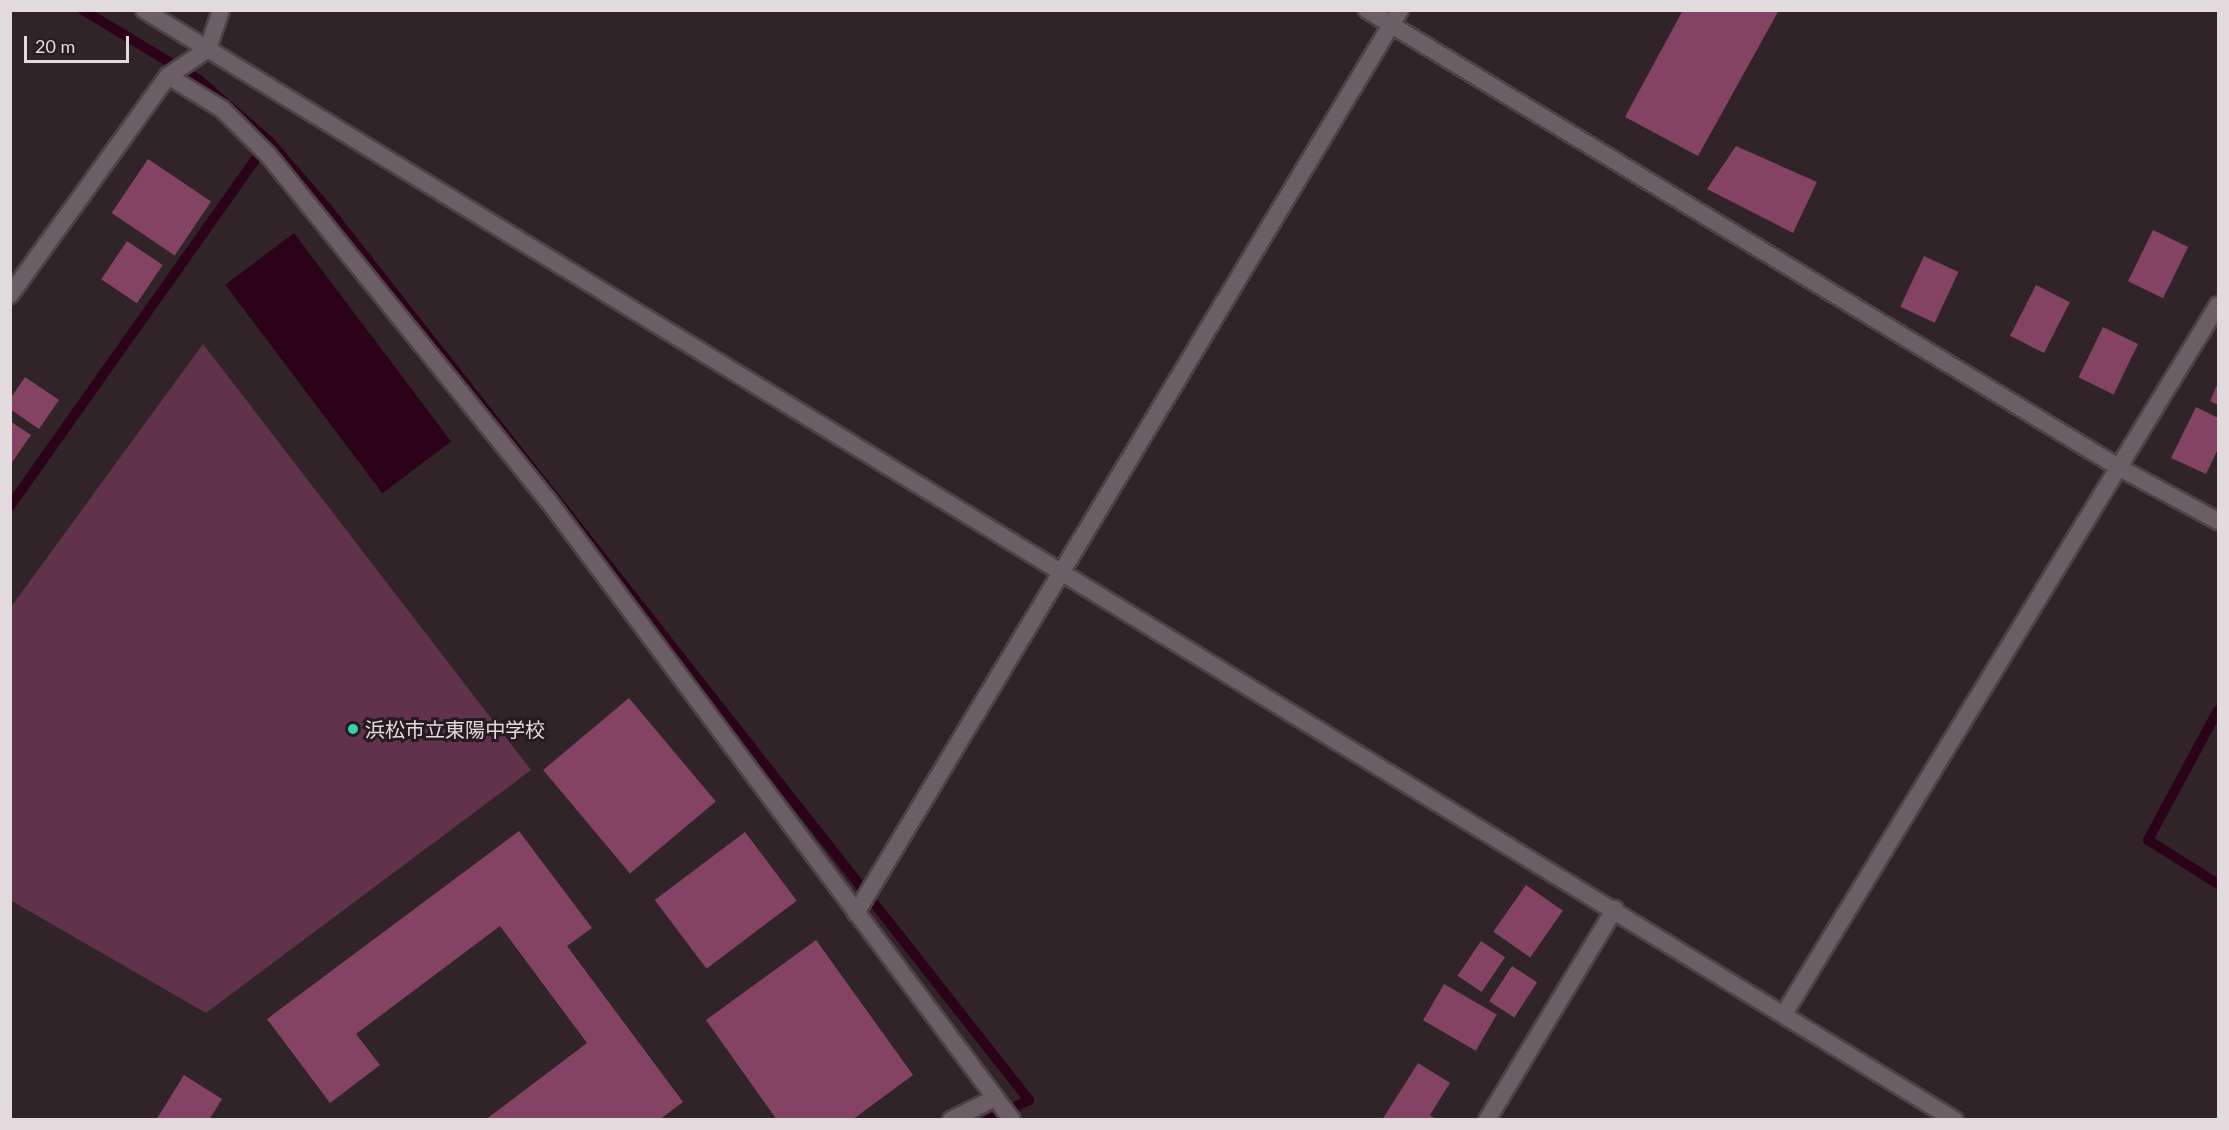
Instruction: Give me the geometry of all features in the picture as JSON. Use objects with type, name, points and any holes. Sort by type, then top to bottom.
[{"type":"street","points":[[144,10],[1955,1119]]},
{"type":"street","points":[[10,295],[168,76],[208,49],[221,10]]},
{"type":"street","points":[[1367,10],[2118,467],[2218,521]]},
{"type":"street","points":[[856,913],[1400,10]]},
{"type":"street","points":[[168,76],[222,109],[268,156],[547,499],[1012,1119]]},
{"type":"street","points":[[1784,1014],[2218,305]]},
{"type":"street","points":[[1487,1119],[1615,909]]},
{"type":"street","points":[[951,1119],[995,1098]]},
{"type":"shaded area","points":[[294,233],[451,441],[382,493],[225,285]]},
{"type":"shaded area","points":[[203,344],[531,770],[206,1013],[10,900],[11,607]]},
{"type":"building","points":[[1683,10],[1779,10],[1698,156],[1625,117]]},
{"type":"building","points":[[1736,146],[1817,182],[1793,233],[1707,189]]},
{"type":"building","points":[[148,159],[211,201],[175,255],[112,213]]},
{"type":"building","points":[[2153,230],[2188,247],[2163,298],[2128,281]]},
{"type":"building","points":[[127,241],[163,265],[137,303],[101,279]]},
{"type":"building","points":[[1924,256],[1958,272],[1935,323],[1900,307]]},
{"type":"building","points":[[2036,285],[2070,302],[2044,353],[2010,336]]},
{"type":"building","points":[[2103,327],[2138,344],[2114,394],[2078,377]]},
{"type":"building","points":[[25,377],[59,400],[39,429],[10,409],[10,399]]},
{"type":"building","points":[[2218,383],[2218,405],[2210,401]]},
{"type":"building","points":[[2196,407],[2218,418],[2218,449],[2206,474],[2171,458]]},
{"type":"building","points":[[10,421],[31,435],[10,465]]},
{"type":"building","points":[[629,698],[716,801],[630,873],[543,770]]},
{"type":"building","points":[[519,831],[592,928],[567,946],[683,1102],[659,1120],[485,1120],[587,1043],[500,926],[356,1034],[380,1065],[330,1103],[267,1019]]},
{"type":"building","points":[[745,832],[797,901],[707,969],[655,900]]},
{"type":"building","points":[[1526,885],[1563,911],[1530,958],[1493,932]]},
{"type":"building","points":[[816,940],[913,1075],[852,1120],[777,1120],[706,1020]]},
{"type":"building","points":[[1481,941],[1505,957],[1482,992],[1458,976]]},
{"type":"building","points":[[1512,966],[1537,982],[1514,1018],[1489,1001]]},
{"type":"building","points":[[1444,984],[1497,1015],[1476,1051],[1423,1020]]},
{"type":"building","points":[[1418,1063],[1450,1083],[1430,1115],[1437,1120],[1382,1120]]},
{"type":"building","points":[[184,1075],[222,1099],[209,1120],[156,1120]]},
{"type":"waterway","points":[[83,10],[199,80],[269,141],[327,208],[1029,1100],[988,1120]]},
{"type":"waterway","points":[[10,506],[265,146]]},
{"type":"waterway","points":[[2218,710],[2148,840],[2218,884]]},
{"type":"place","name":"浜松市立東陽中学校","points":[[353,729]]}]
